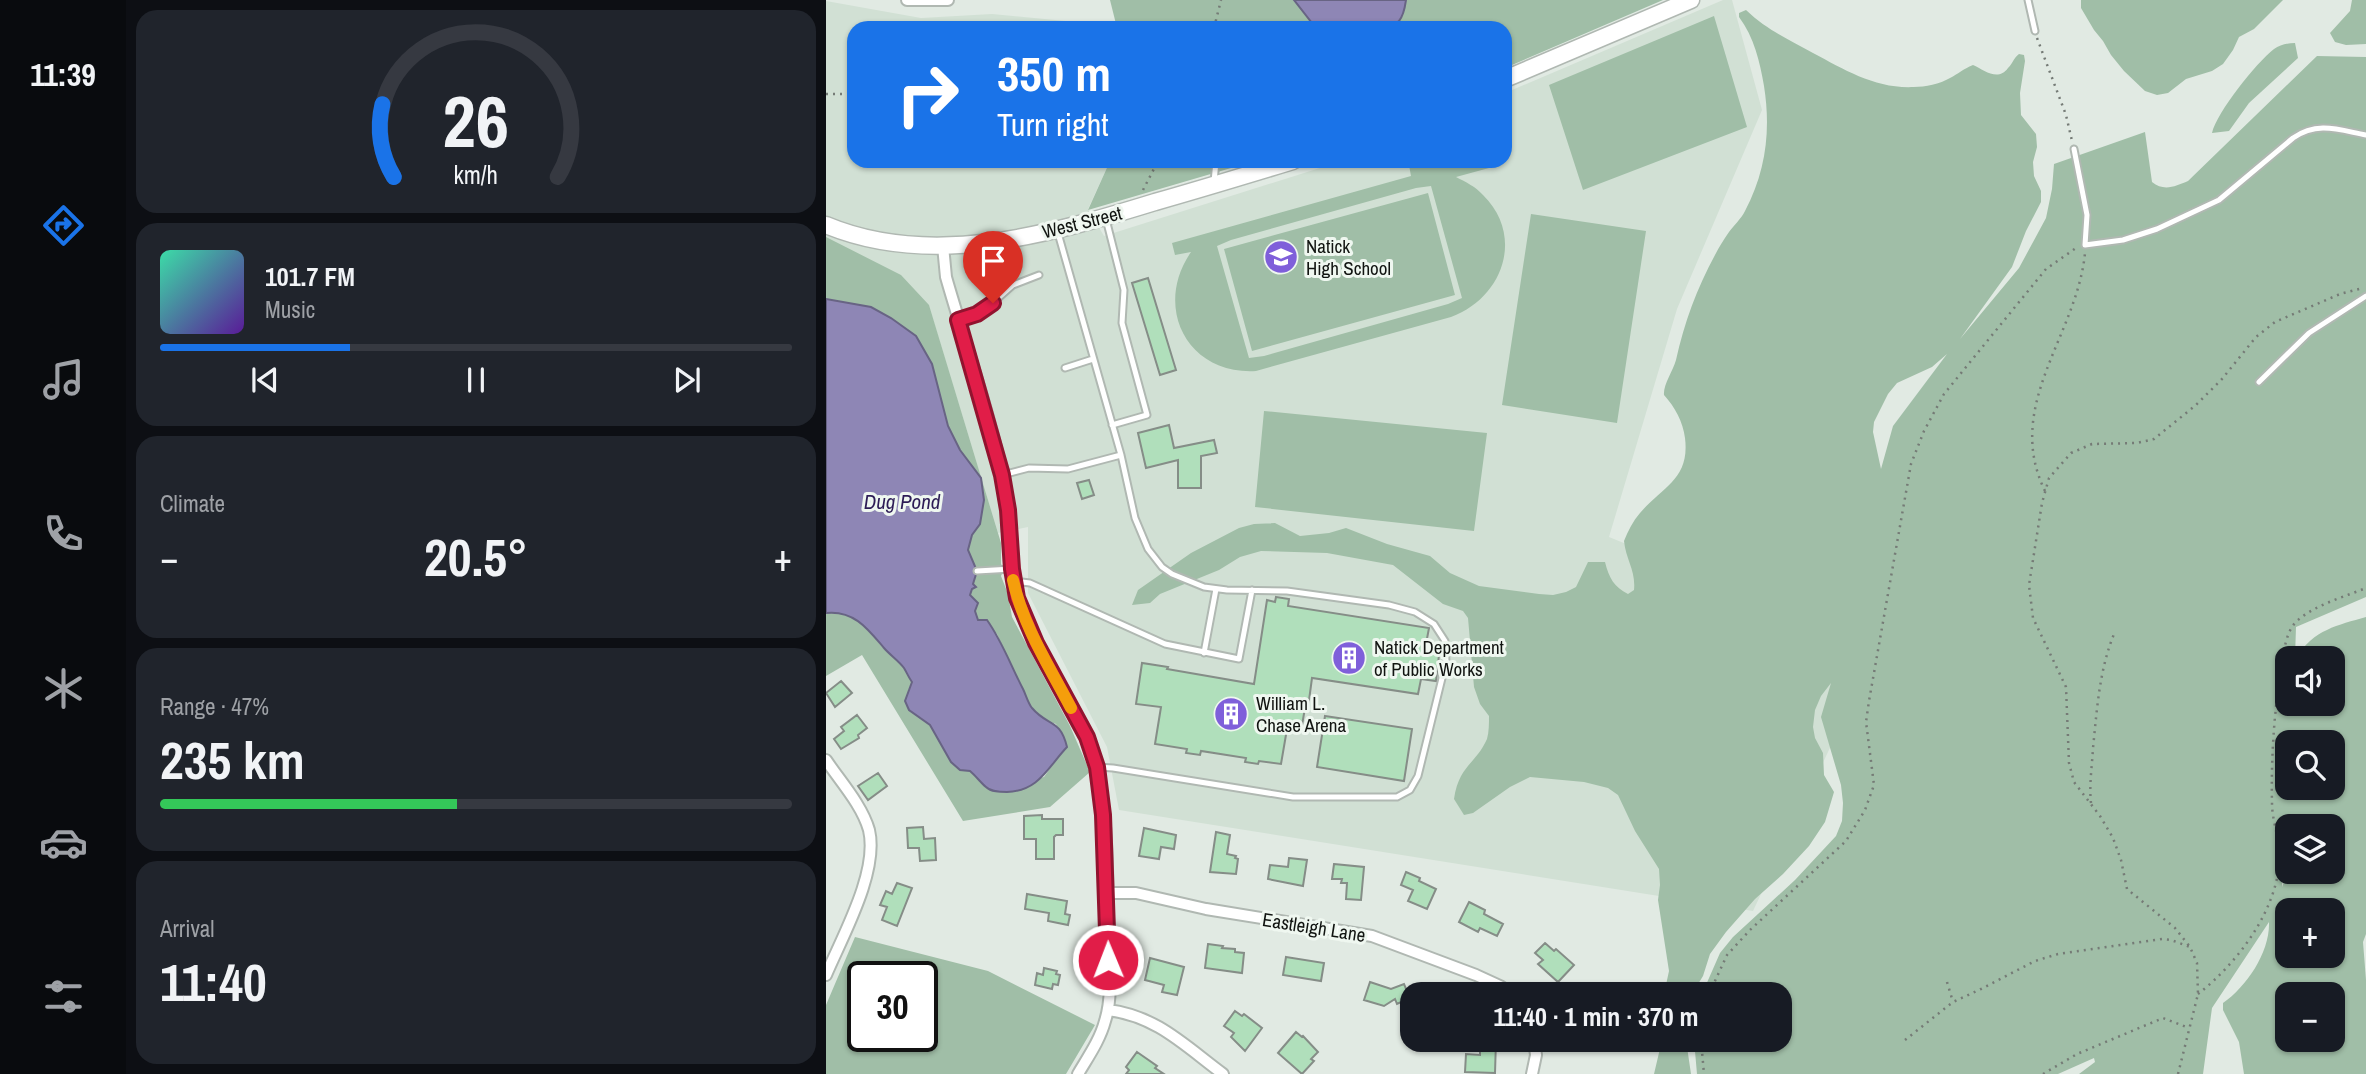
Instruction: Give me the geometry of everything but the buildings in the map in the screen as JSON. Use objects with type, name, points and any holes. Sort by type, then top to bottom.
[{"type":"street","points":[[907,0],[948,0]]},
{"type":"street","points":[[1512,76],[1691,0]]},
{"type":"street","name":"West Street","points":[[826,225],[897,244],[943,246],[994,241],[1106,217],[1270,168]]},
{"type":"street","points":[[943,246],[946,277],[1002,475],[1008,510],[1013,581],[1025,621],[1087,737],[1097,767],[1103,807],[1107,893],[1108,1010],[1101,1034],[1078,1074]]},
{"type":"street","points":[[826,760],[860,811],[869,831],[870,855],[867,878],[826,975]]},
{"type":"street","name":"Eastleigh Lane","points":[[1107,893],[1136,893],[1206,909],[1372,936],[1491,982]]},
{"type":"street","points":[[1108,1010],[1136,1015],[1150,1021],[1223,1074]]},
{"type":"street","points":[[1532,1074],[1536,1052]]},
{"type":"lane","points":[[2028,0],[2035,31]]},
{"type":"lane","points":[[2074,149],[2087,215],[2085,245],[2123,240],[2157,229],[2219,200],[2293,138],[2307,130],[2323,127],[2366,135]]},
{"type":"lane","points":[[1214,185],[1215,168]]},
{"type":"lane","points":[[1106,217],[1124,290],[1122,323],[1147,415],[1112,425]]},
{"type":"lane","points":[[1057,229],[1121,455],[1135,518],[1148,549],[1162,567],[1194,584],[1216,589],[1287,591],[1415,612],[1434,624],[1447,649],[1444,674],[1418,776],[1410,790],[1397,797],[1303,798],[1097,767]]},
{"type":"lane","points":[[958,320],[986,309],[1013,285],[1039,275]]},
{"type":"lane","points":[[2259,382],[2309,333],[2366,296]]},
{"type":"lane","points":[[1065,368],[1093,359]]},
{"type":"lane","points":[[1002,475],[1029,468],[1068,469],[1121,455]]},
{"type":"lane","points":[[977,571],[1012,569]]},
{"type":"lane","points":[[1013,581],[1030,583],[1165,644],[1239,659],[1252,590]]},
{"type":"lane","points":[[1204,653],[1216,589]]},
{"type":"path","points":[[1216,21],[1221,0]]},
{"type":"path","points":[[2035,31],[2066,115],[2074,149]]},
{"type":"path","points":[[826,94],[847,94]]},
{"type":"path","points":[[1133,209],[1154,168]]},
{"type":"path","points":[[1715,982],[1727,955],[1750,930],[1846,841],[1870,798],[1874,785],[1866,722],[1869,701],[1910,464],[1934,411],[1944,394],[2046,269],[2072,250],[2085,245],[2074,300],[2038,391],[2031,444],[2033,461],[2045,491]]},
{"type":"path","points":[[2178,1074],[2197,994],[2199,971],[2190,947],[2167,919],[2127,889],[2113,838],[2072,775],[2066,687],[2033,618],[2029,585],[2045,491],[2056,469],[2078,449],[2092,444],[2137,443],[2163,434],[2222,379],[2256,337],[2275,322],[2340,294],[2366,288]]},
{"type":"path","points":[[2197,994],[2218,978],[2250,941],[2273,893],[2279,853],[2272,806],[2273,752],[2277,693],[2286,640],[2297,621],[2328,603],[2366,588]]},
{"type":"path","points":[[2091,805],[2096,711],[2102,673],[2114,634]]},
{"type":"path","points":[[1905,1040],[1953,1002],[2035,961],[2058,954],[2162,939],[2190,947]]},
{"type":"path","points":[[1947,982],[1953,1002]]},
{"type":"path","points":[[2043,1074],[2077,1054],[2163,1018],[2190,1028]]},
{"type":"path","points":[[1702,1052],[1704,1074]]},
{"type":"shaded area","points":[[1723,0],[1732,0],[1762,110],[1677,309],[1609,537],[1878,646],[1753,911],[1119,810],[1107,747],[1028,593],[1028,527],[998,533],[929,306],[826,239],[826,1],[921,18],[992,14],[1065,21],[847,21],[847,168],[1107,168],[1088,209],[1104,236],[1320,168],[1512,168],[1512,90]]},
{"type":"green space","points":[[1110,0],[1663,0],[1512,65],[1512,21],[1115,21]]},
{"type":"green space","points":[[2081,0],[2283,0],[2254,29],[2239,37],[2223,64],[2212,71],[2186,79],[2168,93],[2157,95],[2145,91],[2111,55],[2081,8]]},
{"type":"green space","points":[[2352,0],[2366,0],[2366,44],[2346,45],[2335,42],[2330,33],[2350,11]]},
{"type":"green space","points":[[1746,10],[1786,39],[1849,72],[1874,82],[1900,87],[1932,85],[1973,65],[1991,74],[2000,74],[2019,54],[2024,55],[2021,115],[2036,134],[2034,176],[2041,191],[2041,202],[2012,267],[1960,339],[2019,268],[2046,218],[2054,164],[2145,132],[2152,182],[2161,187],[2179,185],[2188,181],[2317,56],[2366,57],[2366,597],[2296,627],[2295,646],[2275,646],[2275,716],[2345,716],[2345,646],[2305,646],[2318,635],[2336,626],[2366,617],[2366,934],[2363,942],[2366,980],[2366,1074],[2244,1074],[2239,1042],[2223,1010],[2223,1003],[2255,967],[2266,945],[2269,922],[2212,1008],[2203,1074],[2079,1074],[2095,1062],[2094,1058],[2058,1074],[1697,1074],[1695,1052],[1792,1052],[1792,982],[1707,982],[1720,953],[1733,937],[1795,880],[1836,836],[1842,821],[1841,785],[1821,717],[1831,683],[1815,710],[1813,727],[1823,753],[1824,775],[1834,792],[1825,822],[1809,846],[1726,932],[1710,954],[1699,982],[1667,982],[1669,971],[1658,900],[1659,869],[1635,831],[1618,795],[1608,788],[1584,782],[1530,777],[1510,787],[1473,813],[1464,815],[1454,799],[1460,779],[1487,739],[1489,725],[1489,716],[1480,704],[1474,687],[1468,618],[1463,611],[1443,604],[1393,565],[1327,553],[1261,551],[1240,557],[1219,570],[1160,594],[1150,603],[1132,605],[1138,590],[1191,553],[1239,528],[1275,523],[1300,536],[1346,528],[1387,544],[1430,556],[1450,573],[1479,586],[1553,595],[1576,587],[1588,562],[1605,562],[1616,585],[1628,594],[1634,590],[1634,577],[1624,541],[1637,516],[1679,473],[1685,452],[1682,426],[1664,395],[1665,387],[1697,293],[1720,246],[1745,211],[1758,181],[1765,150],[1767,118],[1762,77],[1752,41],[1739,13]],"holes":[[[1947,354],[1893,426],[1881,469],[1873,432],[1874,422],[1888,394],[1897,383],[1932,367]]]},
{"type":"green space","points":[[1714,16],[1747,127],[1583,190],[1549,85]]},
{"type":"green space","points":[[2295,43],[2298,58],[2249,103],[2229,131],[2212,133],[2229,101],[2257,65],[2276,48]]},
{"type":"green space","points":[[1107,168],[1231,168],[1088,210]]},
{"type":"green space","points":[[1410,168],[1489,168],[1456,177],[1474,187],[1496,211],[1503,229],[1505,247],[1495,281],[1484,296],[1469,308],[1451,317],[1256,371],[1232,369],[1211,362],[1195,350],[1183,334],[1177,315],[1175,294],[1180,273],[1191,252],[1175,255],[1172,243],[1411,176]],"holes":[[[1431,186],[1462,298],[1249,358],[1217,246],[1416,188]]]},
{"type":"green space","points":[[1428,193],[1455,295],[1252,351],[1224,249]]},
{"type":"green space","points":[[1531,214],[1646,231],[1617,423],[1502,405]]},
{"type":"green space","points":[[826,237],[901,275],[929,305],[1001,543],[1001,564],[1004,569],[1001,576],[1012,617],[1070,726],[1090,772],[1050,807],[963,821],[862,655],[826,676],[826,613],[845,615],[860,622],[902,665],[912,682],[908,691],[952,762],[970,771],[988,789],[1044,777],[1067,747],[1056,724],[1045,720],[1031,708],[997,634],[978,619],[975,611],[978,604],[970,595],[977,571],[968,550],[972,535],[980,524],[984,500],[981,478],[960,450],[948,426],[932,364],[916,336],[891,318],[871,307],[826,299]]},
{"type":"green space","points":[[1264,411],[1487,433],[1474,531],[1255,507]]},
{"type":"green space","points":[[855,937],[988,971],[1095,1025],[1066,1074],[826,1074],[826,1005]]},
{"type":"green space","points":[[1659,1052],[1688,1052],[1691,1074],[1654,1074]]},
{"type":"water","points":[[1294,0],[1406,0],[1399,21],[1310,21]]},
{"type":"water","name":"Dug Pond","points":[[826,299],[871,307],[916,336],[932,364],[948,426],[960,450],[981,478],[984,500],[980,524],[972,535],[968,550],[977,571],[973,584],[976,587],[970,595],[978,603],[975,611],[978,620],[987,620],[997,636],[1031,706],[1061,731],[1067,747],[1042,777],[1018,791],[993,791],[970,771],[960,770],[951,762],[930,725],[909,710],[905,701],[912,682],[902,665],[860,622],[845,615],[826,613]]},
{"type":"slow traffic","points":[[1013,580],[1022,613],[1071,708]]},
{"type":"place","name":"Natick High School","points":[[1281,257]]},
{"type":"place","name":"Natick Department of Public Works","points":[[1349,658]]},
{"type":"place","name":"William L. Chase Arena","points":[[1231,714]]},
{"type":"route","points":[[993,303],[977,314],[958,320],[998,456],[1006,493],[1013,581],[1017,598],[1036,643],[1087,737],[1097,767],[1103,815],[1108,960]]}]
